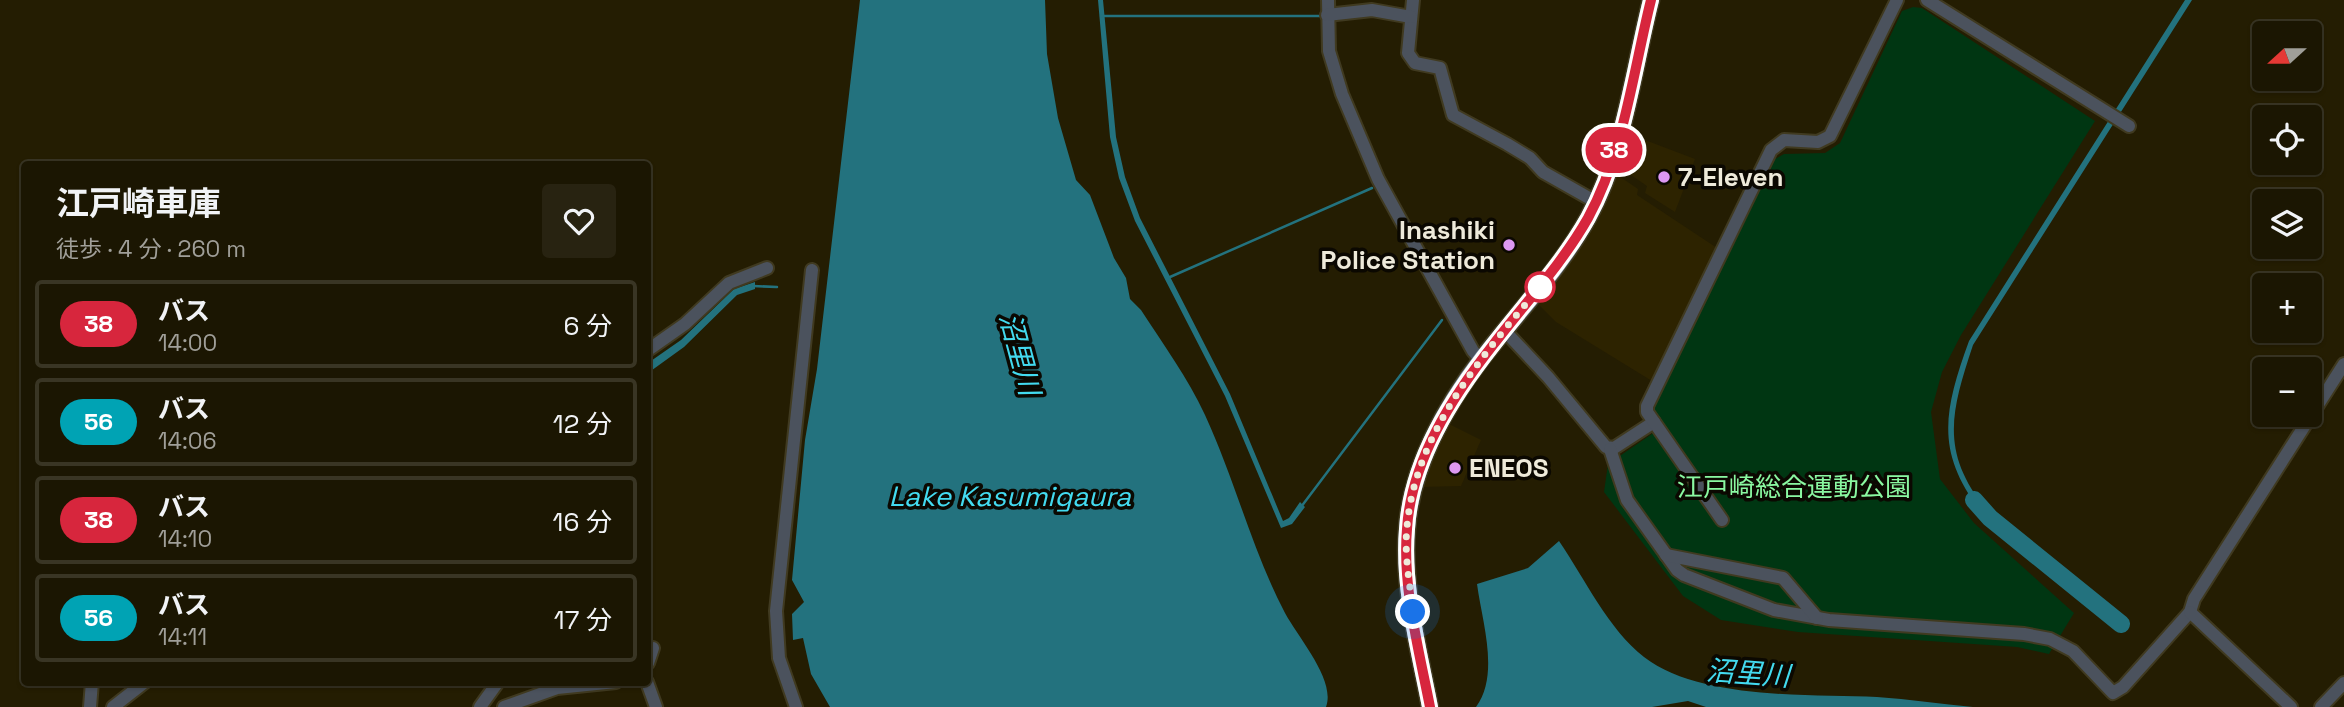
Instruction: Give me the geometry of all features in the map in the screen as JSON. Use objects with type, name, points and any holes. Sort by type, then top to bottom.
[{"type":"main road","points":[[1430,705],[1408,576],[1407,527],[1418,478],[1430,446],[1451,405],[1481,360],[1562,259],[1596,202],[1618,135],[1651,0]]},
{"type":"street","points":[[1328,0],[1332,67],[1374,168],[1449,308],[1481,360]]},
{"type":"street","points":[[1413,0],[1408,54],[1415,63],[1440,68],[1453,115],[1507,144],[1530,158],[1543,172],[1596,202]]},
{"type":"street","points":[[1723,520],[1647,412],[1648,403],[1770,150],[1784,140],[1818,142],[1830,136],[1897,0]]},
{"type":"street","points":[[1927,0],[2129,126]]},
{"type":"street","points":[[1327,15],[1372,10],[1411,17]]},
{"type":"street","points":[[651,348],[685,324],[729,283],[767,268]]},
{"type":"street","points":[[794,706],[779,658],[776,611],[812,270]]},
{"type":"street","points":[[1504,330],[1610,449],[1627,500],[1666,555],[1684,575],[1774,610],[1817,618],[2036,636],[2073,651],[2113,693],[2123,687],[2190,612],[2194,599],[2344,363]]},
{"type":"street","points":[[1610,449],[1654,422]]},
{"type":"street","points":[[1666,555],[1783,579],[1817,618]]},
{"type":"street","points":[[2190,612],[2291,707]]},
{"type":"street","points":[[651,654],[653,648]]},
{"type":"street","points":[[2321,707],[2344,682]]},
{"type":"street","points":[[90,707],[92,686]]},
{"type":"street","points":[[113,707],[140,686]]},
{"type":"street","points":[[480,707],[495,686]]},
{"type":"street","points":[[504,707],[556,688],[576,686]]},
{"type":"street","points":[[648,686],[656,707]]},
{"type":"shaded area","points":[[1624,132],[1695,159],[1675,212],[1645,193],[1647,186],[1615,164]]},
{"type":"shaded area","points":[[1616,174],[1638,189],[1637,195],[1717,248],[1652,381],[1556,322],[1536,302],[1606,199]]},
{"type":"shaded area","points":[[1449,424],[1481,440],[1461,486],[1422,487],[1429,464]]},
{"type":"green space","name":"江戸崎総合運動公園","points":[[1913,7],[1922,8],[2095,121],[1961,335],[1942,372],[1931,412],[1940,479],[1974,523],[2074,613],[2049,654],[2017,647],[1798,632],[1721,620],[1683,596],[1604,492],[1608,464],[1662,427],[1652,412],[1775,159],[1784,154],[1825,153],[1840,143],[1902,11]]},
{"type":"water","name":"Lake Kasumigaura","points":[[860,0],[1045,0],[1047,54],[1058,118],[1076,180],[1090,195],[1114,258],[1126,278],[1130,299],[1141,310],[1175,361],[1205,415],[1273,589],[1321,672],[1328,696],[1326,707],[830,707],[811,674],[803,638],[793,640],[792,614],[804,602],[792,580],[805,440],[817,369]]},
{"type":"water","points":[[1098,0],[1103,0],[1116,137],[1125,177],[1140,218],[1230,394],[1283,521],[1289,518],[1300,502],[1305,507],[1292,524],[1281,528],[1225,396],[1135,221],[1119,178],[1110,137]]},
{"type":"water","points":[[2185,0],[2192,0],[1973,345],[1959,394],[1954,435],[1964,474],[1975,495],[1992,517],[1987,519],[1958,475],[1948,434],[1953,391],[1969,341]]},
{"type":"water","points":[[755,282],[755,289],[737,295],[684,347],[651,371],[651,361],[681,340],[734,289]]},
{"type":"water","points":[[1559,541],[1619,632],[1644,657],[1667,671],[1694,681],[1756,692],[1877,697],[1973,707],[1706,707],[1688,701],[1652,707],[1476,707],[1483,694],[1488,664],[1477,584],[1528,568]]},
{"type":"waterway","points":[[1101,16],[1322,16]]},
{"type":"waterway","points":[[1170,277],[1372,188]]},
{"type":"waterway","points":[[753,286],[777,287]]},
{"type":"waterway","points":[[1301,507],[1442,320]]},
{"type":"waterway","points":[[1974,500],[1990,518],[2121,624]]},
{"type":"bus line","name":"38","points":[[1430,707],[1413,612],[1406,543],[1409,510],[1421,467],[1462,386],[1562,259],[1596,202],[1618,135],[1651,0]]},
{"type":"place","name":"7-Eleven","points":[[1664,177]]},
{"type":"place","name":"Inashiki Police Station","points":[[1509,245]]},
{"type":"place","name":"ENEOS","points":[[1455,468]]},
{"type":"route","points":[[1413,612],[1406,543],[1409,510],[1421,467],[1462,386],[1540,287]]},
{"type":"water label","name":"沼里川","points":[[1020,354]]},
{"type":"water label","name":"沼里川","points":[[1748,673]]}]
